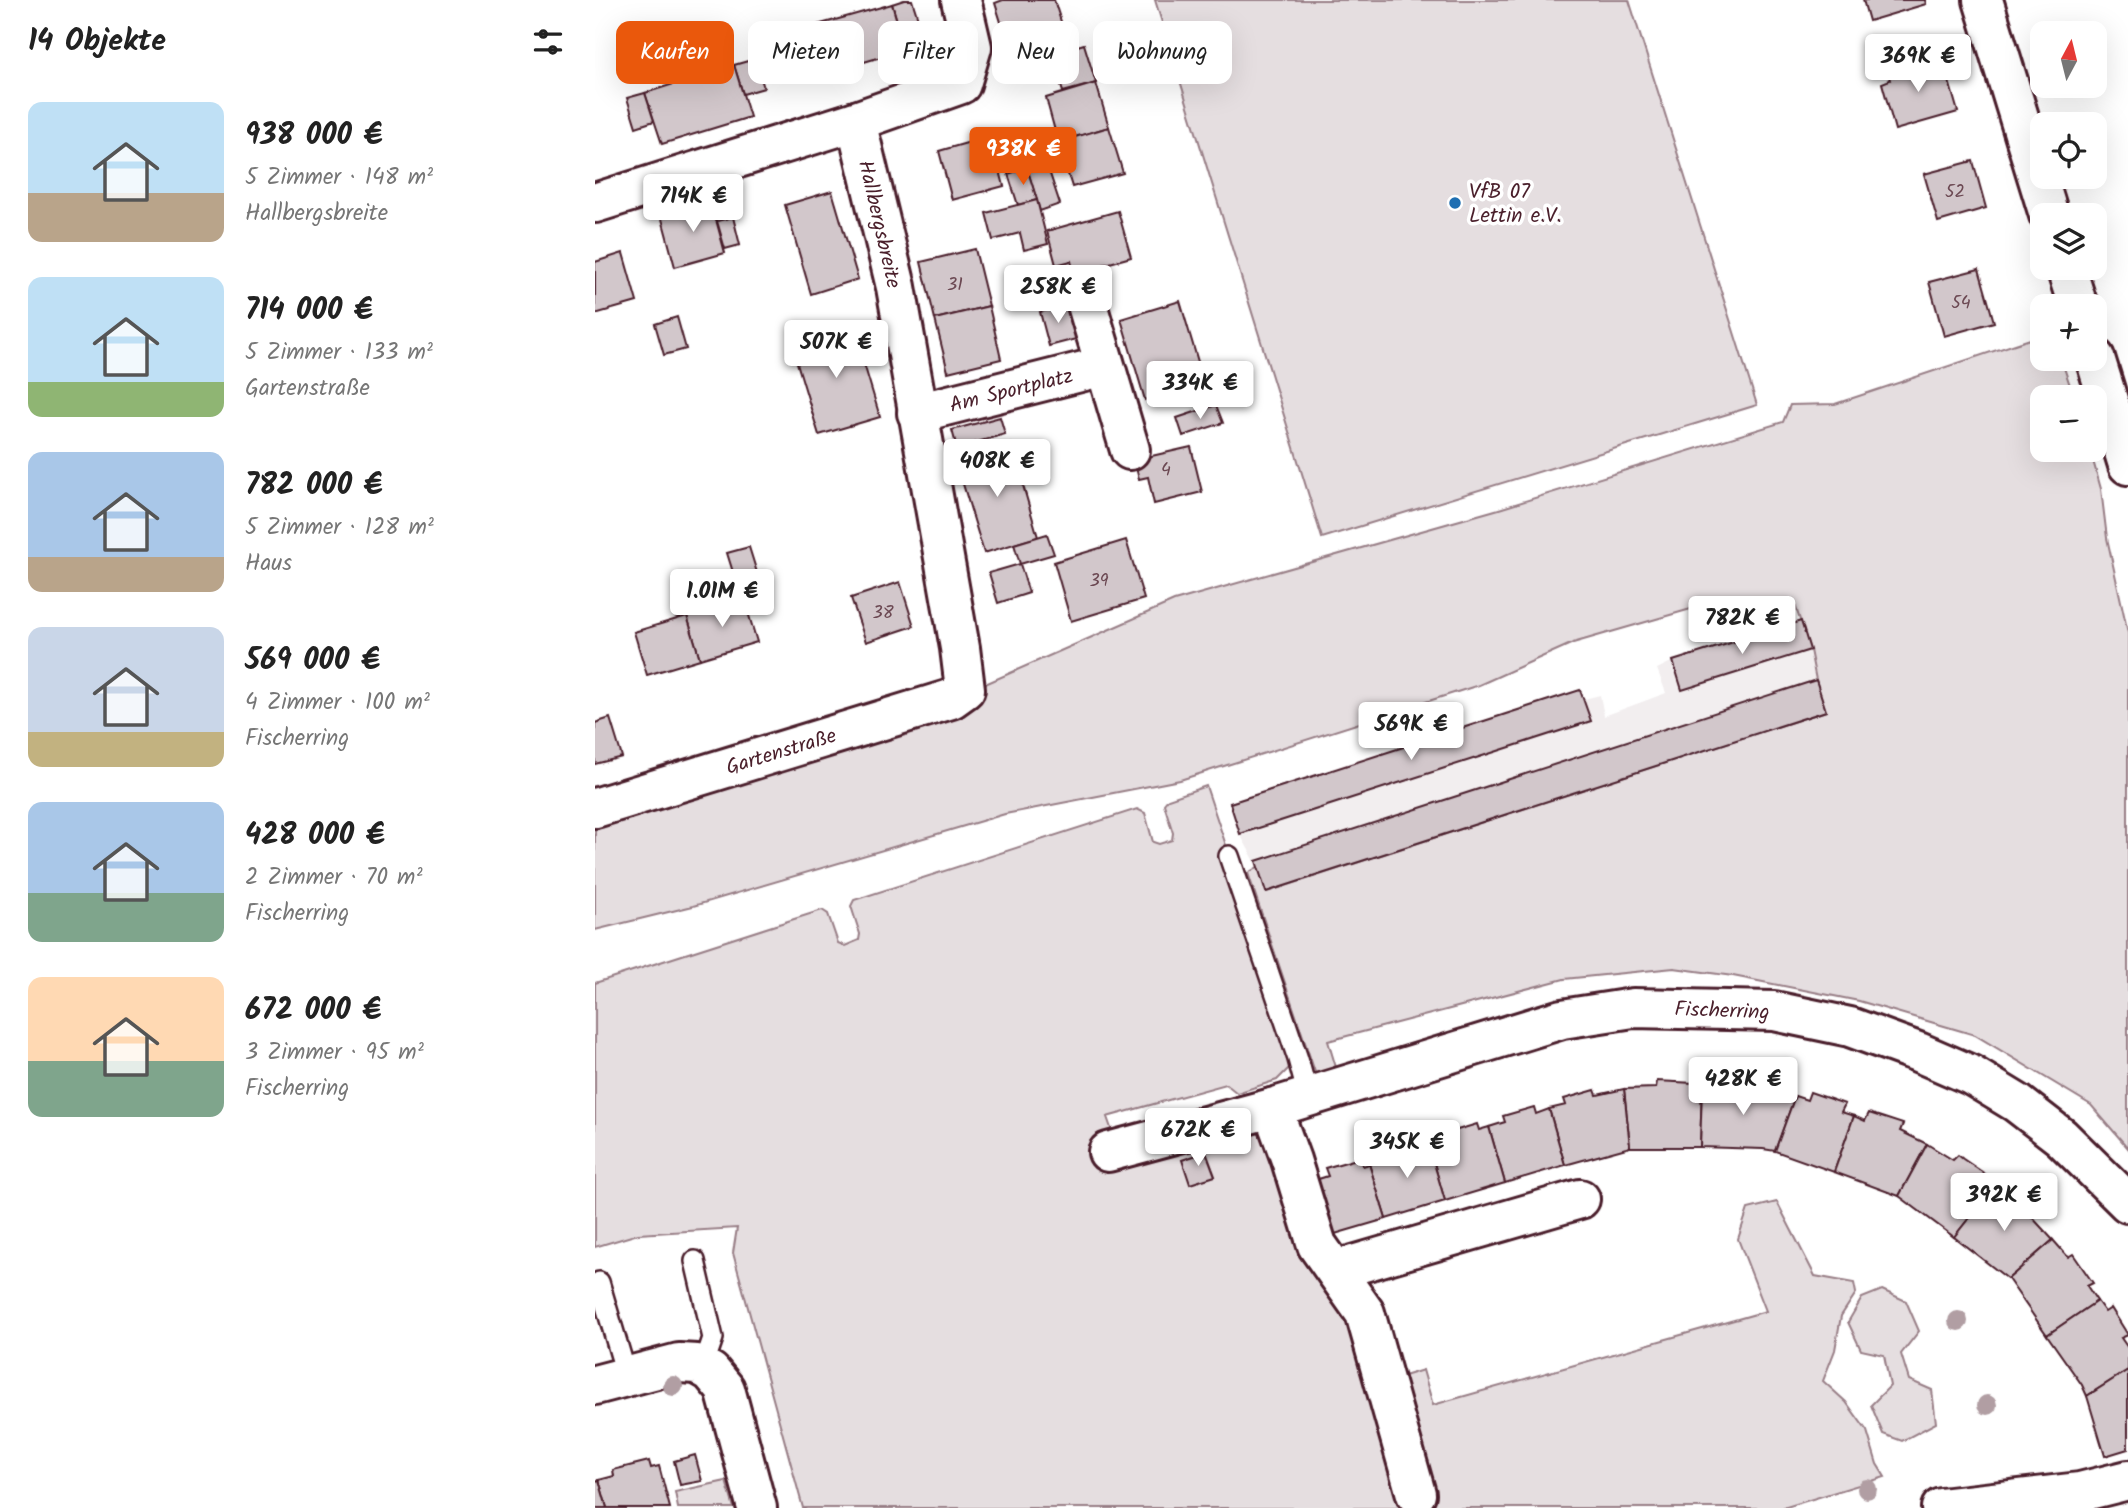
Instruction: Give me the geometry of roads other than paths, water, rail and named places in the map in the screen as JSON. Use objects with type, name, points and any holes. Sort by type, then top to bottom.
[{"type":"street","points":[[595,203],[961,85],[972,47],[961,0]]},
{"type":"street","points":[[1983,0],[2045,203]]},
{"type":"street","name":"Hallbergsbreite","points":[[856,121],[896,287],[965,689]]},
{"type":"street","points":[[1083,291],[1130,450]]},
{"type":"street","name":"Am Sportplatz","points":[[917,413],[1104,366]]},
{"type":"street","points":[[2099,371],[2128,465]]},
{"type":"street","name":"Gartenstraße","points":[[595,808],[951,699],[965,689]]},
{"type":"street","name":"Fischerring","points":[[1108,1152],[1272,1108],[1562,1019],[1633,1008],[1774,1011],[1850,1027],[1971,1075],[2017,1103],[2061,1137],[2128,1203]]},
{"type":"street","points":[[1272,1108],[1317,1245],[1365,1313],[1416,1494]]},
{"type":"street","points":[[1336,1270],[1580,1199]]},
{"type":"street","points":[[611,1381],[679,1363],[697,1364],[707,1369],[725,1390],[757,1508]]},
{"type":"street","points":[[1941,1508],[2080,1492],[2128,1480]]},
{"type":"lane","points":[[1229,856],[1308,1096]]},
{"type":"lane","points":[[695,1261],[713,1338],[707,1369]]},
{"type":"lane","points":[[599,1282],[611,1381]]},
{"type":"place","name":"VfB 07 Lettin e.V.","points":[[1455,203]]}]
